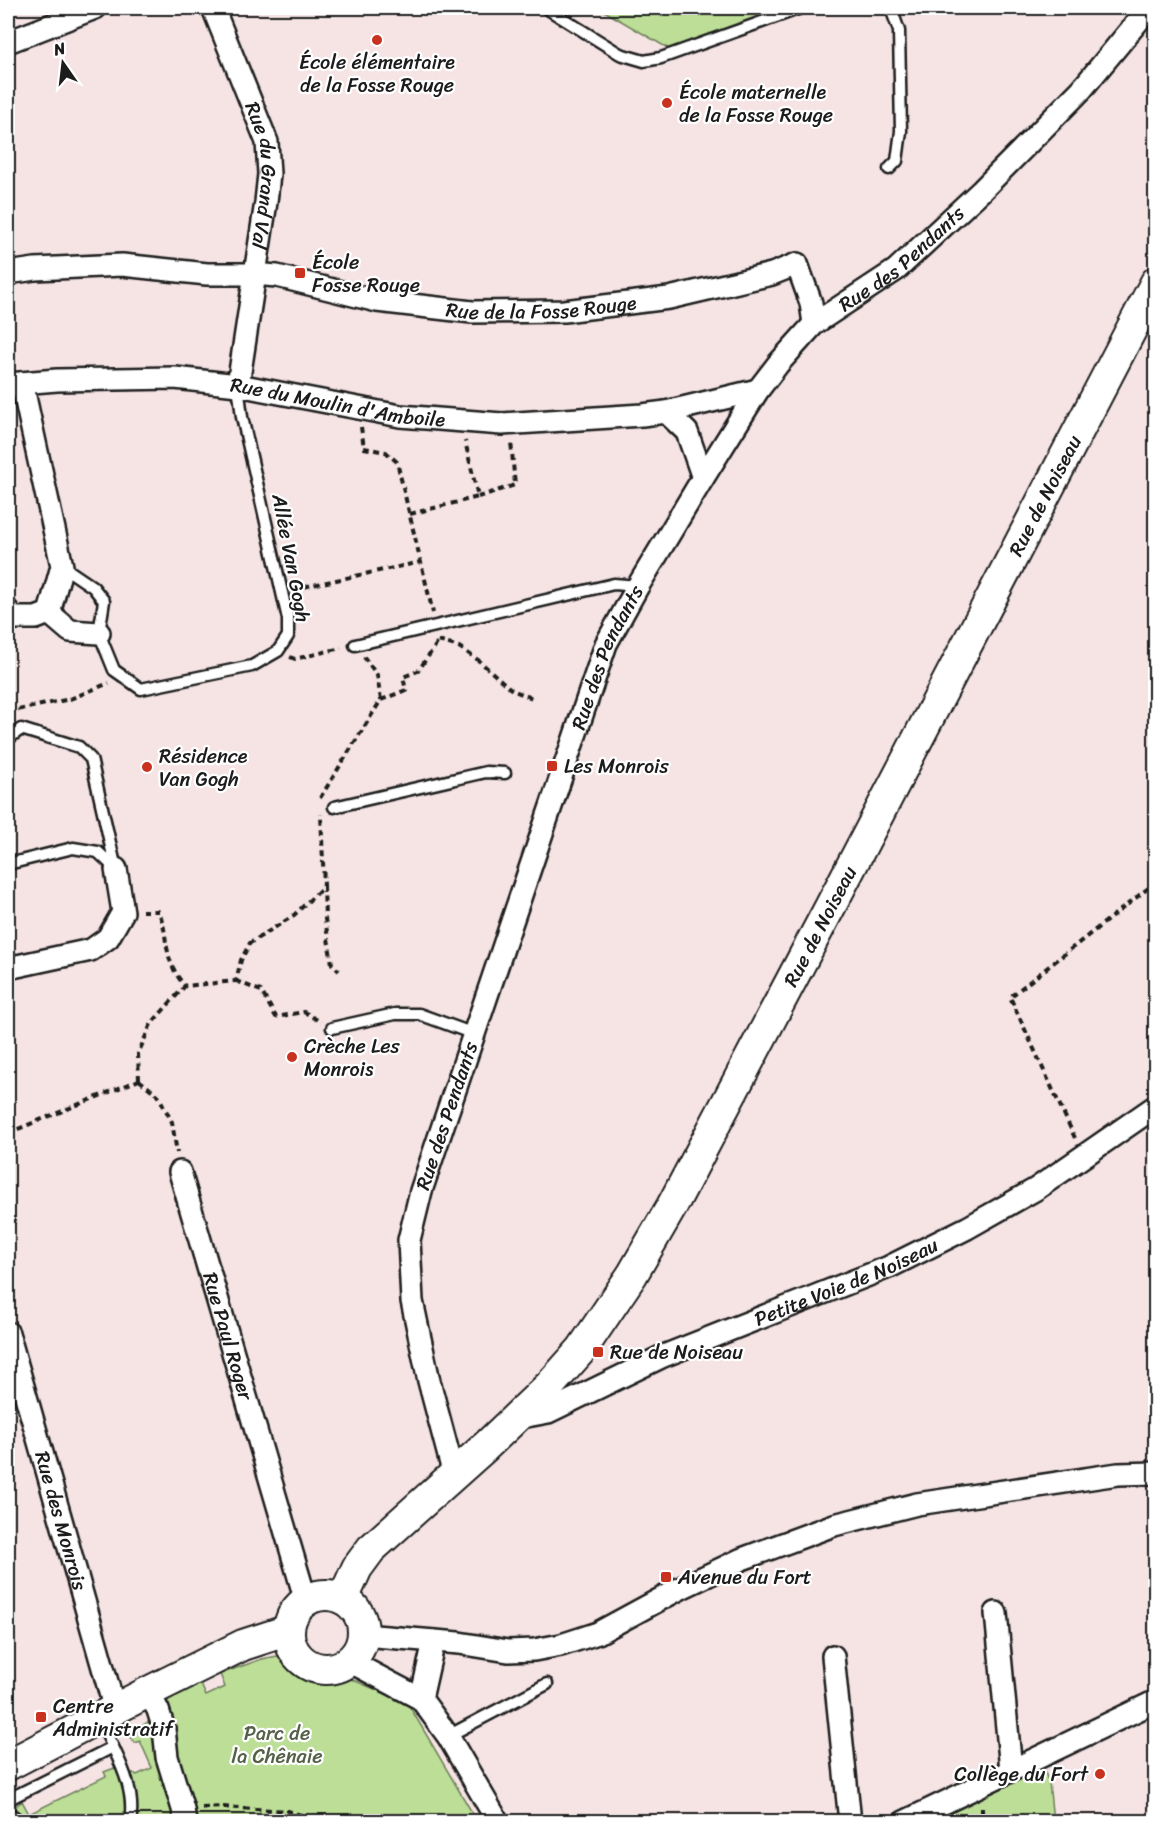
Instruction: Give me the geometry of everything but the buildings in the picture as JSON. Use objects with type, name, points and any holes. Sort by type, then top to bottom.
[{"type":"street","points":[[8,42],[94,8]]},
{"type":"street","name":"Rue du Grand Val","points":[[213,8],[267,142],[269,174],[266,202],[238,385]]},
{"type":"street","name":"Rue des Pendants","points":[[454,1475],[429,1381],[412,1300],[409,1240],[421,1191],[606,645],[638,586],[758,390],[778,363],[814,324],[896,270],[982,190],[1081,90],[1149,8]]},
{"type":"street","name":"Rue de la Fosse Rouge","points":[[8,273],[35,269],[122,265],[207,274],[254,274],[277,276],[377,301],[472,312],[564,311],[669,298],[772,274],[797,264],[811,303],[814,324]]},
{"type":"street","name":"Rue de Noiseau","points":[[344,1599],[357,1568],[371,1548],[454,1475],[550,1385],[582,1349],[632,1275],[672,1206],[829,909],[1155,282]]},
{"type":"street","name":"Rue du Moulin d'Amboile","points":[[15,384],[57,380],[175,378],[238,385],[400,416],[509,423],[666,412],[758,390]]},
{"type":"street","points":[[15,384],[62,566],[49,613]]},
{"type":"street","points":[[666,412],[687,432],[704,478]]},
{"type":"street","points":[[8,612],[13,618],[36,618],[49,613]]},
{"type":"street","points":[[49,613],[70,631],[99,633]]},
{"type":"street","points":[[8,968],[91,950],[108,938],[123,912],[116,869]]},
{"type":"street","name":"Petite Voie de Noiseau","points":[[516,1418],[548,1412],[661,1357],[889,1267],[968,1228],[1036,1189],[1155,1106]]},
{"type":"street","name":"Rue Paul Roger","points":[[180,1172],[306,1601]]},
{"type":"street","name":"Rue des Monrois","points":[[8,1333],[107,1714]]},
{"type":"street","points":[[363,1635],[434,1641],[508,1651],[561,1646],[598,1633],[681,1588],[742,1559],[834,1525],[917,1504],[1118,1474],[1155,1473]]},
{"type":"street","points":[[324,1595],[344,1599],[359,1614],[363,1635],[361,1645],[349,1661],[339,1666],[327,1669],[304,1662],[296,1653],[289,1630],[291,1619],[297,1609],[306,1601],[324,1595]]},
{"type":"street","points":[[996,1612],[1011,1770]]},
{"type":"street","points":[[8,1765],[243,1645],[289,1630]]},
{"type":"street","points":[[421,1698],[434,1641]]},
{"type":"street","points":[[833,1656],[850,1821]]},
{"type":"street","points":[[349,1661],[421,1698],[448,1736],[498,1821]]},
{"type":"street","points":[[148,1692],[158,1710],[164,1728],[167,1757],[184,1815]]},
{"type":"street","points":[[904,1821],[1155,1701]]},
{"type":"street","points":[[8,1819],[12,1821]]},
{"type":"lane","points":[[546,8],[620,54],[644,61],[661,58],[801,8]]},
{"type":"lane","points":[[889,8],[899,31],[900,131],[897,161],[889,169]]},
{"type":"lane","name":"Allée Van Gogh","points":[[238,385],[242,417],[288,619],[288,636],[278,651]]},
{"type":"lane","points":[[62,566],[93,587],[104,601],[99,633],[114,670],[141,689],[252,666],[278,651]]},
{"type":"lane","points":[[355,645],[614,584],[638,586]]},
{"type":"lane","points":[[8,739],[21,729],[79,747],[91,759],[116,869]]},
{"type":"lane","points":[[334,807],[486,772],[505,773]]},
{"type":"lane","points":[[8,864],[72,848],[98,852],[116,869]]},
{"type":"lane","points":[[332,1028],[395,1014],[419,1014],[474,1034]]},
{"type":"lane","points":[[448,1736],[547,1684]]},
{"type":"lane","points":[[107,1714],[113,1747],[130,1790],[132,1811],[130,1821]]},
{"type":"lane","points":[[8,1802],[13,1797],[113,1747]]},
{"type":"path","points":[[339,971],[332,964],[325,919],[320,798],[381,700],[406,690],[403,677],[418,671],[438,642],[397,462],[386,452],[364,448],[360,408]]},
{"type":"path","points":[[460,420],[478,497]]},
{"type":"path","points":[[410,514],[515,485],[509,423]]},
{"type":"path","points":[[282,592],[421,562]]},
{"type":"path","points":[[438,642],[459,647],[478,660],[512,690],[532,698]]},
{"type":"path","points":[[278,651],[295,659],[355,645],[377,675],[381,700]]},
{"type":"path","points":[[8,712],[70,699],[124,677]]},
{"type":"path","points":[[1155,835],[1148,849],[1155,862]]},
{"type":"path","points":[[1083,1156],[1010,997],[1155,882]]},
{"type":"path","points":[[236,981],[241,960],[250,943],[293,916],[324,886]]},
{"type":"path","points":[[123,912],[158,911],[165,924],[168,953],[177,976],[185,986]]},
{"type":"path","points":[[180,1172],[172,1122],[158,1095],[139,1080],[138,1054],[151,1024],[185,986],[236,981],[261,991],[276,1017],[304,1012],[332,1028]]},
{"type":"path","points":[[8,1133],[139,1080]]},
{"type":"path","points":[[982,1799],[982,1821]]},
{"type":"path","points":[[184,1815],[221,1807],[288,1811],[323,1821]]},
{"type":"green space","points":[[599,8],[790,8],[714,36],[669,49]]},
{"type":"green space","name":"Parc de la Chênaie","points":[[277,1656],[289,1660],[301,1671],[315,1678],[346,1677],[403,1701],[410,1707],[477,1821],[26,1822],[8,1813],[22,1801],[29,1814],[106,1776],[104,1772],[117,1767],[137,1775],[152,1768],[140,1741],[135,1743],[129,1734],[148,1722],[177,1691],[200,1682],[206,1696],[225,1687],[220,1674]]},
{"type":"green space","points":[[1041,1764],[1049,1782],[1053,1821],[922,1822]]},
{"type":"place","name":"École élémentaire de la Fosse Rouge","points":[[377,40]]},
{"type":"place","name":"École maternelle de la Fosse Rouge","points":[[667,103]]},
{"type":"place","name":"École Fosse Rouge","points":[[300,273]]},
{"type":"place","name":"Les Monrois","points":[[552,766]]},
{"type":"place","name":"Résidence Van Gogh","points":[[147,767]]},
{"type":"place","name":"Crèche Les Monrois","points":[[292,1057]]},
{"type":"place","name":"Rue de Noiseau","points":[[598,1352]]},
{"type":"place","name":"Avenue du Fort","points":[[666,1577]]},
{"type":"place","name":"Centre Administratif","points":[[41,1717]]},
{"type":"place","name":"Collège du Fort","points":[[1100,1774]]}]
